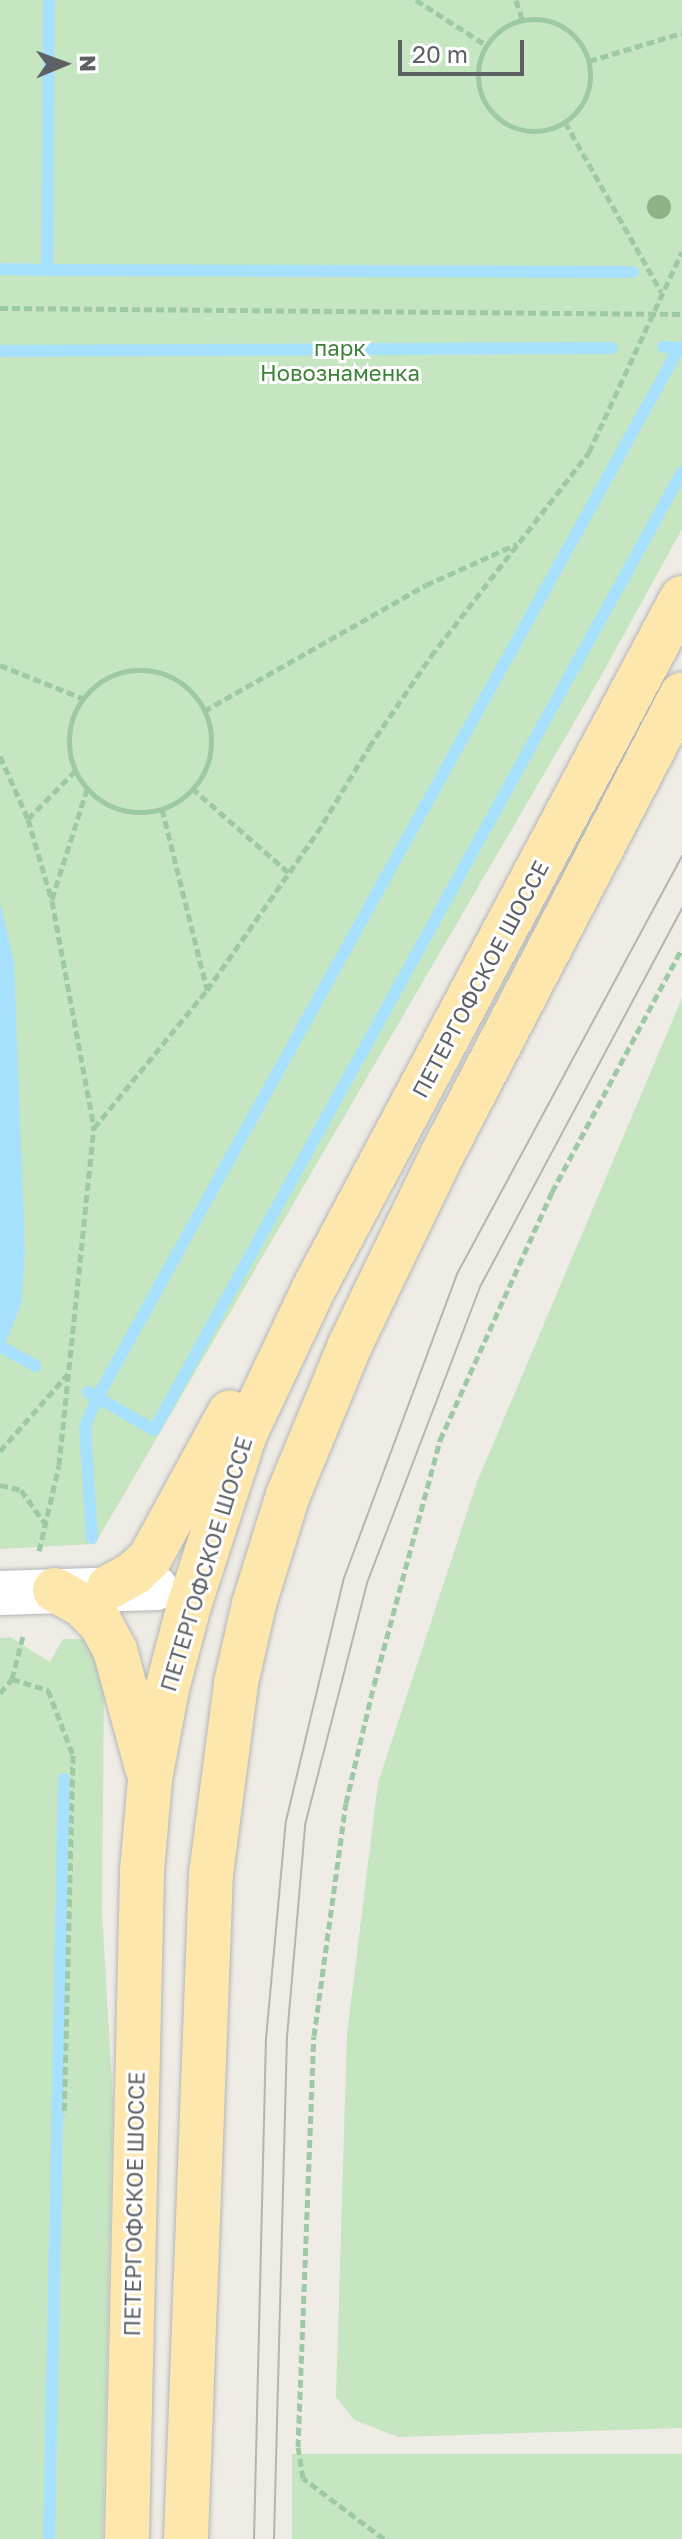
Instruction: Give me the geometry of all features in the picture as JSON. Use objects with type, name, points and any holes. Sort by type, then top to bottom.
[{"type":"main road","name":"ПЕТЕРГОФСКОЕ ШОССЕ","points":[[127,2539],[142,1871],[150,1779],[181,1591],[245,1434],[314,1288],[682,598]]},
{"type":"main road","points":[[186,2539],[211,1874],[231,1720],[254,1604],[288,1495],[350,1345],[436,1167],[682,694]]},
{"type":"main road","points":[[109,1587],[134,1573],[150,1558],[273,1334],[314,1288]]},
{"type":"main road","points":[[231,1720],[204,1626],[181,1591],[221,1564],[288,1495]]},
{"type":"main road","points":[[46,1572],[101,1624],[115,1650],[150,1779]]},
{"type":"street","points":[[0,1593],[46,1572],[109,1587],[181,1591]]},
{"type":"path","points":[[416,0],[486,45]]},
{"type":"path","points":[[516,0],[522,19]]},
{"type":"path","points":[[540,18],[572,32],[589,61],[587,95],[565,122],[553,129],[525,131],[500,120],[483,99],[478,86],[480,58],[486,45],[507,25],[522,19],[540,18]]},
{"type":"path","points":[[589,61],[682,33]]},
{"type":"path","points":[[565,122],[661,293]]},
{"type":"path","points":[[94,1128],[207,990],[289,873],[431,656],[589,452],[682,252]]},
{"type":"path","points":[[0,308],[682,314]]},
{"type":"path","points":[[204,711],[426,585],[518,544]]},
{"type":"path","points":[[0,665],[82,698]]},
{"type":"path","points":[[147,670],[171,676],[191,690],[204,711],[211,734],[209,758],[183,798],[162,809],[142,812],[122,810],[103,802],[87,789],[75,771],[69,753],[73,715],[82,698],[100,681],[123,671],[147,670]]},
{"type":"path","points":[[0,756],[28,819],[52,901],[94,1128],[59,1465],[46,1525],[46,1572]]},
{"type":"path","points":[[28,819],[75,771]]},
{"type":"path","points":[[192,788],[289,873]]},
{"type":"path","points":[[52,901],[87,789]]},
{"type":"path","points":[[162,809],[207,990]]},
{"type":"path","points":[[384,2539],[303,2478],[298,2447],[314,2036],[346,1803],[440,1440],[552,1192],[682,949]]},
{"type":"path","points":[[0,1451],[70,1372]]},
{"type":"path","points":[[0,1485],[21,1490],[46,1525]]},
{"type":"path","points":[[0,1693],[12,1679],[21,1646]]},
{"type":"path","points":[[12,1679],[48,1690],[73,1755],[64,2115]]},
{"type":"green space","name":"парк Новознаменка","points":[[0,0],[682,0],[682,529],[600,678],[95,1544],[0,1549]]},
{"type":"green space","points":[[682,998],[682,2428],[398,2437],[354,2420],[336,2397],[347,2033],[378,1783],[477,1482]]},
{"type":"green space","points":[[10,1637],[50,1662],[63,1639],[87,1639],[104,1678],[102,1912],[113,2101],[103,2539],[0,2539],[0,1638]]},
{"type":"green space","points":[[292,2454],[682,2454],[682,2539],[292,2539]]},
{"type":"water","points":[[0,902],[14,962],[25,1253],[21,1305],[0,1355]]},
{"type":"waterway","points":[[49,0],[47,270],[633,272]]},
{"type":"waterway","points":[[0,269],[47,270]]},
{"type":"waterway","points":[[92,1538],[85,1426],[97,1398],[679,348],[663,347]]},
{"type":"waterway","points":[[0,351],[612,348]]},
{"type":"waterway","points":[[88,1392],[154,1430],[682,472]]},
{"type":"waterway","points":[[5,1349],[36,1366]]},
{"type":"waterway","points":[[49,2539],[64,1779]]},
{"type":"tram line","points":[[254,2539],[266,2039],[286,1821],[344,1578],[457,1274],[682,856]]},
{"type":"tram line","points":[[274,2539],[287,2037],[305,1825],[367,1583],[481,1285],[682,908]]}]
